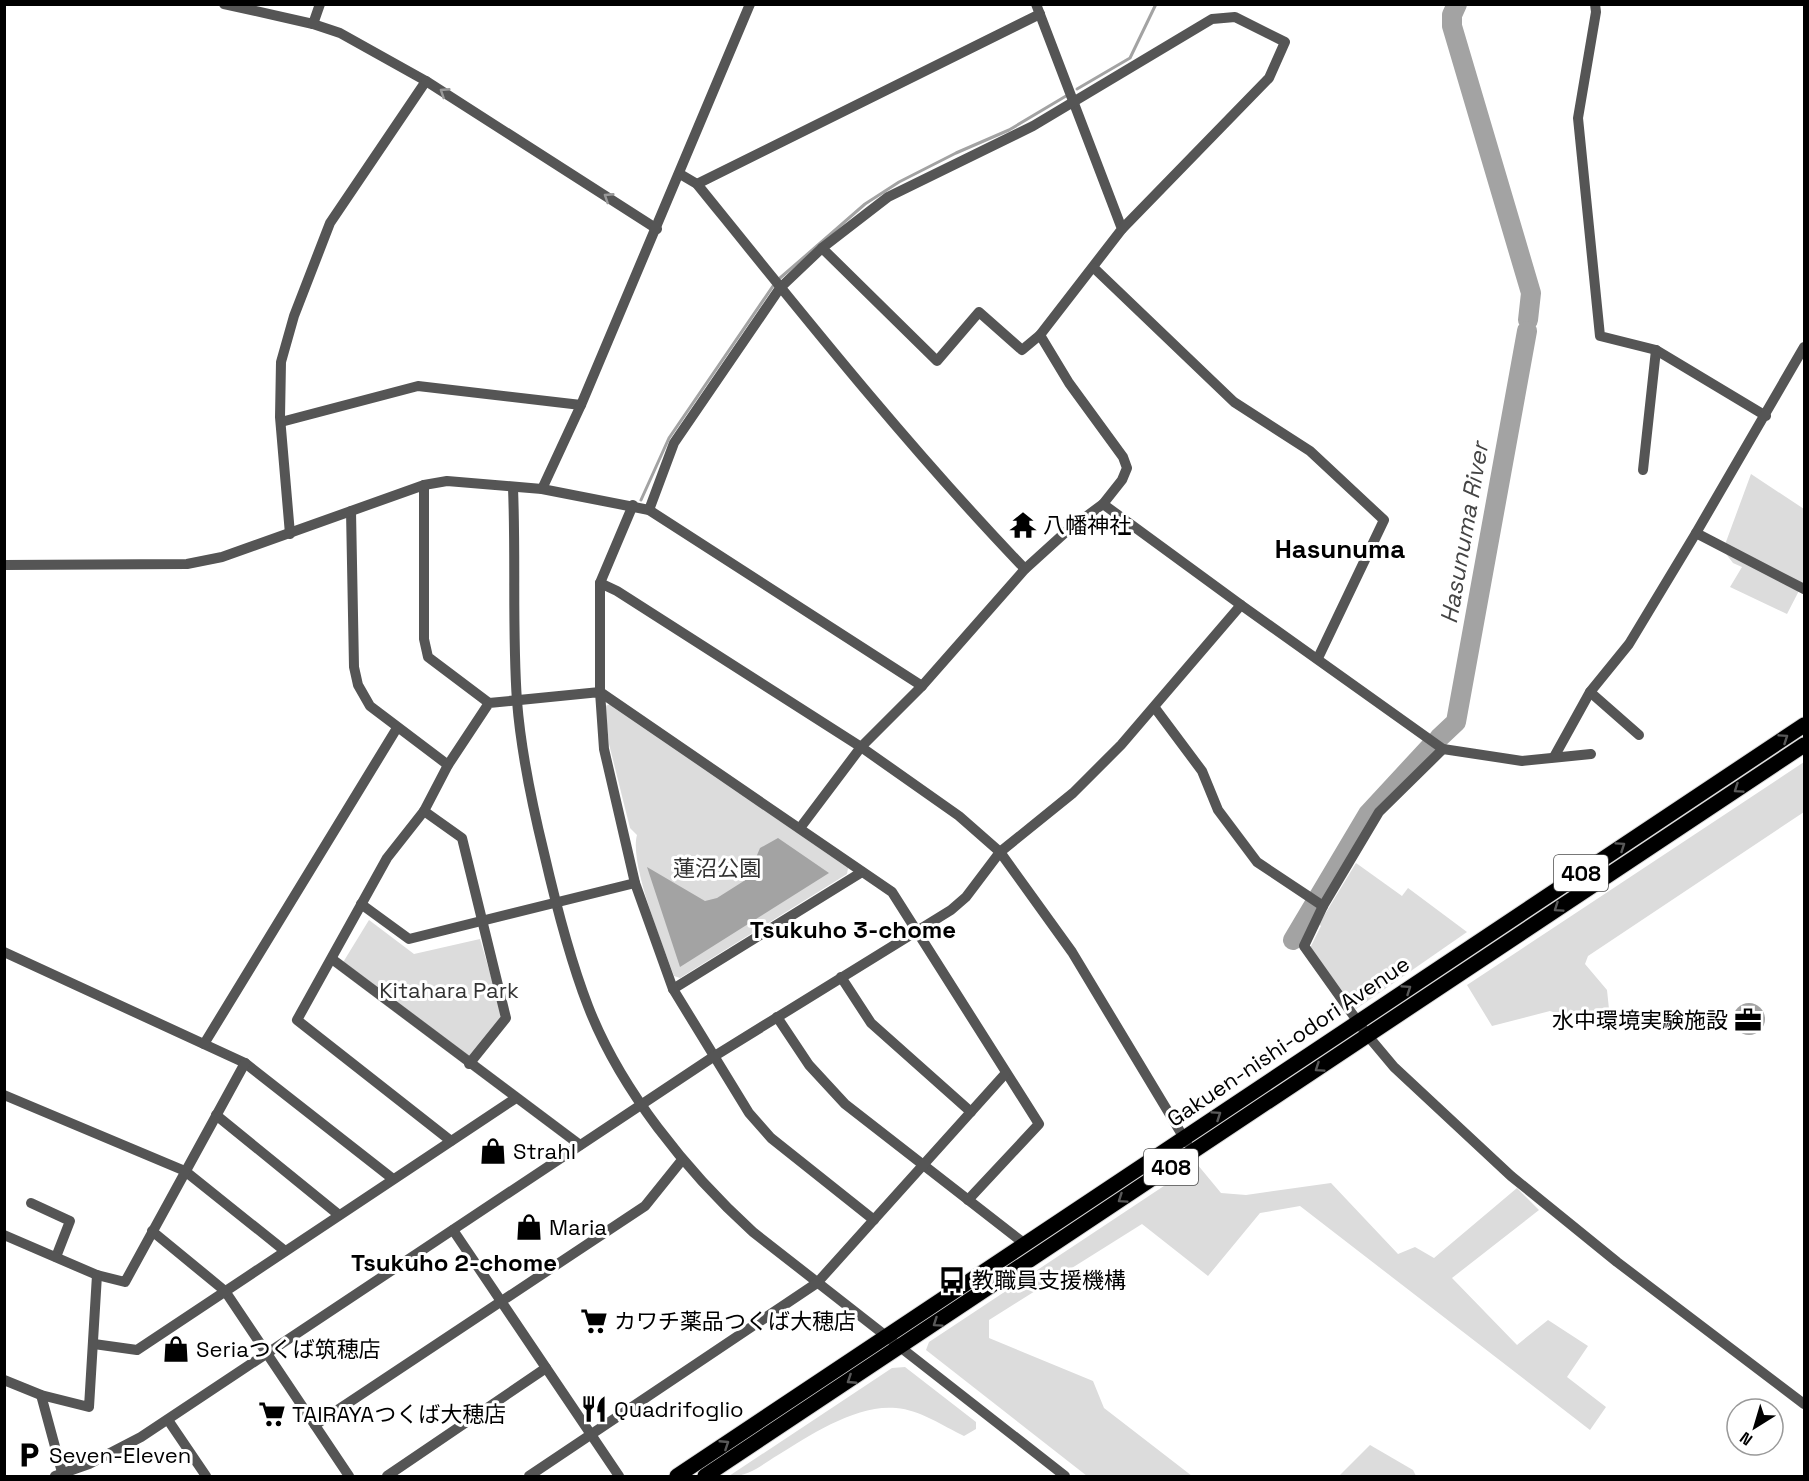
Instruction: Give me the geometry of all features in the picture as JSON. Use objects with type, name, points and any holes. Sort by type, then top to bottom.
[{"type":"highway","name":"Gakuen-nishi-odori Avenue","points":[[677,1476],[1804,724]]},
{"type":"highway","name":"Gakuen-nishi-odori Avenue","points":[[705,1476],[1804,745]]},
{"type":"street","points":[[224,4],[313,24],[340,33],[426,81],[657,229]]},
{"type":"street","points":[[313,24],[320,4]]},
{"type":"street","points":[[542,489],[657,229],[750,4]]},
{"type":"street","points":[[1595,4],[1596,12],[1578,118],[1600,336],[1656,350],[1766,416]]},
{"type":"street","points":[[697,184],[1038,9],[1122,230]]},
{"type":"street","points":[[649,510],[674,443],[780,288],[822,248],[888,197],[1033,126],[1074,99],[1212,19],[1235,17],[1285,42],[1269,78],[1122,230],[1040,335],[1022,350],[979,312],[937,361],[822,248]]},
{"type":"street","points":[[290,534],[281,422],[281,362],[294,316],[330,224],[426,81]]},
{"type":"street","points":[[680,174],[697,184],[780,288],[950,490],[1025,569]]},
{"type":"street","points":[[1094,268],[1234,402],[1310,450],[1384,520],[1318,658]]},
{"type":"street","points":[[800,828],[861,747],[922,686],[1025,569],[1068,530],[1103,504],[1122,480],[1127,468],[1123,457],[1070,383],[1040,335]]},
{"type":"street","points":[[1554,757],[1590,692],[1629,644],[1766,416],[1804,347]]},
{"type":"street","points":[[1642,471],[1656,350]]},
{"type":"street","points":[[281,422],[418,386],[581,405]]},
{"type":"street","points":[[4,565],[187,564],[222,557],[423,485],[447,481],[542,489],[633,505],[649,510],[922,686]]},
{"type":"street","points":[[423,485],[424,639],[428,657],[489,703],[600,692],[892,892],[1005,1074],[1040,1124],[968,1200]]},
{"type":"street","points":[[513,488],[517,702],[526,771],[555,904],[588,1006],[604,1040],[642,1103],[682,1160],[716,1198],[818,1283],[1065,1476]]},
{"type":"street","points":[[1103,504],[1443,749],[1522,761],[1591,754]]},
{"type":"street","points":[[633,505],[600,583],[600,692],[604,749],[635,883],[673,989],[749,1113],[771,1138],[874,1220]]},
{"type":"street","points":[[351,511],[354,667],[358,685],[369,706],[448,765]]},
{"type":"street","points":[[1696,533],[1804,589]]},
{"type":"street","points":[[600,583],[617,591],[861,747],[959,816],[1000,852],[1072,952],[1192,1153]]},
{"type":"street","points":[[40,1395],[60,1476],[114,1451],[168,1420],[713,1057],[951,910],[966,897],[1000,852],[1073,793],[1155,708],[1241,605]]},
{"type":"street","points":[[1590,692],[1639,735]]},
{"type":"street","points":[[451,1141],[297,1020],[387,858],[424,811],[448,765],[489,703]]},
{"type":"street","points":[[1155,708],[1202,771],[1218,810],[1257,862],[1322,905]]},
{"type":"street","points":[[204,1044],[397,728]]},
{"type":"street","points":[[1443,749],[1379,812],[1322,905],[1304,945],[1368,1036],[1394,1067],[1539,1199],[1626,1269],[1804,1404]]},
{"type":"street","points":[[424,811],[462,838],[506,1018],[470,1064]]},
{"type":"street","points":[[673,989],[862,872]]},
{"type":"street","points":[[361,904],[409,939],[635,883]]},
{"type":"street","points":[[4,952],[245,1063],[393,1179]]},
{"type":"street","points":[[332,959],[580,1144]]},
{"type":"street","points":[[841,976],[871,1023],[971,1112]]},
{"type":"street","points":[[777,1017],[809,1065],[845,1104],[1025,1244]]},
{"type":"street","points":[[4,1235],[97,1275],[125,1282],[245,1063]]},
{"type":"street","points":[[529,1476],[818,1283],[1005,1074]]},
{"type":"street","points":[[4,1095],[185,1171],[285,1251]]},
{"type":"street","points":[[94,1344],[137,1350],[516,1098]]},
{"type":"street","points":[[216,1115],[339,1215]]},
{"type":"street","points":[[315,1425],[645,1206],[682,1160]]},
{"type":"street","points":[[31,1203],[70,1221],[56,1257]]},
{"type":"street","points":[[453,1230],[619,1476]]},
{"type":"street","points":[[152,1232],[225,1291],[349,1476]]},
{"type":"street","points":[[4,1380],[40,1395],[88,1407],[97,1275]]},
{"type":"street","points":[[387,1476],[546,1368]]},
{"type":"street","points":[[168,1420],[206,1476]]},
{"type":"green space","points":[[1751,474],[1804,509],[1804,581],[1787,614],[1730,587],[1742,567],[1733,563],[1723,550]]},
{"type":"green space","name":"蓮沼公園","points":[[611,704],[848,868],[847,874],[680,978],[674,976],[642,884],[636,848],[637,835],[630,828],[609,744],[605,706]]},
{"type":"green space","points":[[1804,762],[1804,812],[1588,956],[1585,964],[1607,990],[1609,1009],[1593,1025],[1550,1011],[1492,1026],[1467,985]]},
{"type":"green space","points":[[1356,863],[1402,896],[1408,888],[1467,932],[1356,1009],[1310,948],[1321,926],[1319,924]]},
{"type":"green space","name":"Kitahara Park","points":[[369,920],[414,954],[480,939],[505,1024],[475,1062],[342,964]]},
{"type":"green space","points":[[1197,1164],[1221,1193],[1246,1195],[1331,1183],[1398,1254],[1415,1247],[1434,1258],[1517,1188],[1539,1210],[1452,1278],[1517,1345],[1548,1320],[1588,1346],[1567,1377],[1606,1407],[1590,1430],[1300,1206],[1260,1213],[1208,1276],[1142,1224],[989,1320],[989,1338],[1093,1381],[1104,1408],[1192,1476],[1087,1476],[926,1350],[929,1342]]},
{"type":"green space","points":[[905,1367],[976,1422],[976,1429],[964,1436],[923,1415],[905,1409],[881,1408],[834,1422],[749,1472],[729,1476],[892,1368]]},
{"type":"green space","points":[[1370,1445],[1413,1470],[1416,1476],[1339,1476]]},
{"type":"shaded area","points":[[778,838],[829,873],[680,967],[647,867],[705,901],[717,898],[747,879],[760,848]]},
{"type":"shaded area","points":[[1749,1003],[1761,1007],[1765,1019],[1761,1031],[1749,1035],[1737,1031],[1733,1019],[1737,1007]]},
{"type":"waterway","points":[[1077,89],[1130,58],[1156,4]]},
{"type":"waterway","name":"Hasunuma River","points":[[1457,4],[1452,15],[1452,26],[1531,293],[1528,320]]},
{"type":"waterway","points":[[780,278],[865,204],[899,182],[956,153],[1009,130],[1066,96]]},
{"type":"waterway","points":[[641,500],[669,438],[773,286]]},
{"type":"waterway","name":"Hasunuma River","points":[[1439,738],[1456,722],[1527,331]]},
{"type":"waterway","name":"Hasunuma River","points":[[1293,940],[1368,814],[1430,747]]},
{"type":"place","name":"八幡神社","points":[[1023,525]]},
{"type":"place","name":"水中環境実験施設","points":[[1748,1020]]},
{"type":"place","name":"Strahl","points":[[493,1151]]},
{"type":"place","name":"Maria","points":[[529,1227]]},
{"type":"place","name":"教職員支援機構","points":[[952,1280]]},
{"type":"place","name":"カワチ薬品つくば大穂店","points":[[594,1321]]},
{"type":"place","name":"Seriaつくば筑穂店","points":[[176,1349]]},
{"type":"place","name":"Quadrifoglio","points":[[594,1409]]},
{"type":"place","name":"TAIRAYAつくば大穂店","points":[[272,1414]]},
{"type":"place","name":"Seven-Eleven","points":[[29,1455]]},
{"type":"district","name":"Hasunuma","points":[[1340,549]]},
{"type":"district","name":"Tsukuho 3-chome","points":[[853,929]]},
{"type":"district","name":"Tsukuho 2-chome","points":[[454,1262]]}]
